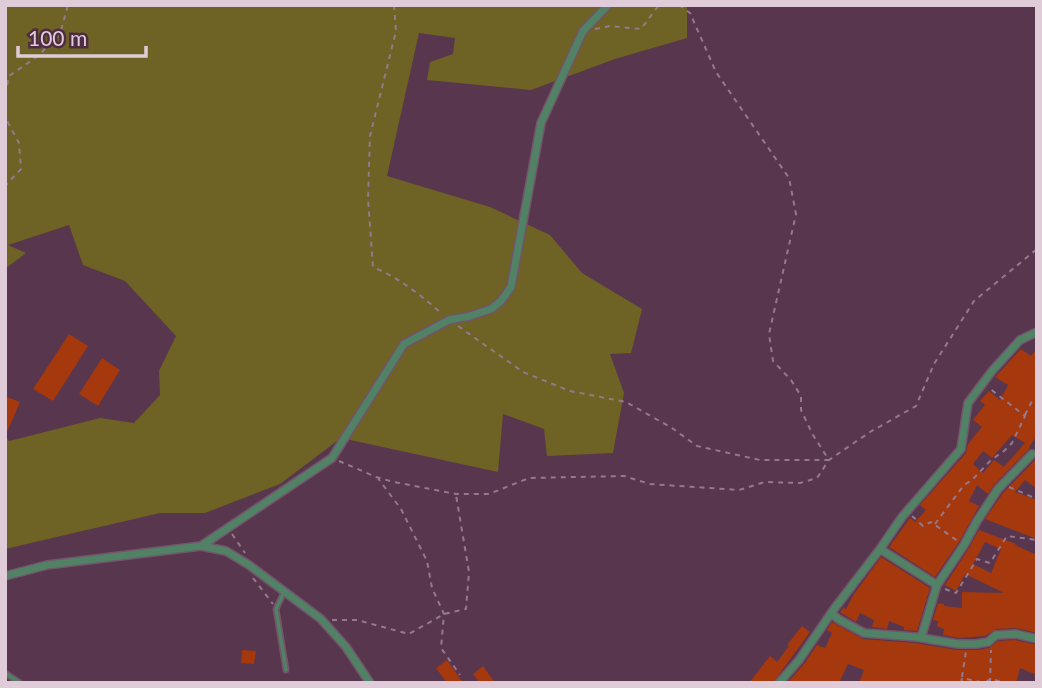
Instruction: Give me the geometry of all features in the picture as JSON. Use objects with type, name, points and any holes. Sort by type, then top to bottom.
[{"type":"street","points":[[201,546],[332,458],[404,344],[449,320],[491,309],[501,301],[511,287],[541,123],[583,31],[608,5]]},
{"type":"street","points":[[779,683],[799,660],[908,511],[961,449],[968,403],[1020,340],[1037,332]]},
{"type":"street","points":[[921,638],[937,585],[998,489],[1031,454]]},
{"type":"street","points":[[5,576],[47,565],[201,546],[226,551],[321,619],[346,647],[370,683]]},
{"type":"street","points":[[880,549],[937,585]]},
{"type":"street","points":[[831,613],[864,633],[967,644],[988,642],[996,635],[1016,634],[1037,639]]},
{"type":"lane","points":[[284,592],[275,609],[286,670]]},
{"type":"lane","points":[[5,673],[20,683]]},
{"type":"path","points":[[5,95],[9,76],[38,56],[60,34],[68,5]]},
{"type":"path","points":[[394,5],[396,31],[370,136],[368,199],[373,267],[386,272],[418,293],[449,320],[523,372],[570,391],[626,402],[673,428],[697,446],[760,460],[829,460]]},
{"type":"path","points":[[583,31],[610,26],[641,29],[659,5]]},
{"type":"path","points":[[679,5],[690,13],[716,72],[789,178],[796,214],[769,334],[773,361],[791,380],[801,396],[801,410],[829,460]]},
{"type":"path","points":[[5,112],[19,144],[21,169],[5,186]]},
{"type":"path","points":[[332,458],[376,477],[456,494],[489,494],[529,478],[624,476],[650,484],[739,490],[765,482],[800,483],[817,478],[829,460],[870,432],[916,406],[934,364],[974,301],[1037,248]]},
{"type":"path","points":[[983,383],[1025,416]]},
{"type":"path","points":[[935,524],[964,485],[1012,443],[1032,401],[1037,402]]},
{"type":"path","points":[[376,477],[401,509],[427,561],[432,588],[444,614],[441,648],[460,675]]},
{"type":"path","points":[[1004,483],[1037,499]]},
{"type":"path","points":[[321,619],[358,620],[409,634],[444,614],[466,609],[469,572],[456,494]]},
{"type":"path","points":[[908,511],[923,526],[931,522],[964,545]]},
{"type":"path","points":[[937,585],[956,593],[977,559],[990,563],[1007,536],[1037,540]]},
{"type":"path","points":[[990,681],[992,639]]},
{"type":"path","points":[[961,683],[967,644]]},
{"type":"path","points":[[962,678],[1008,683]]},
{"type":"shaded area","points":[[5,5],[687,5],[687,38],[615,59],[531,90],[427,80],[430,62],[453,54],[455,38],[419,33],[387,176],[490,207],[550,235],[582,273],[642,309],[631,353],[610,354],[624,393],[613,453],[547,456],[544,429],[503,414],[498,472],[341,438],[280,484],[205,513],[160,513],[5,549],[5,437],[9,441],[100,418],[134,423],[160,395],[159,371],[176,336],[125,281],[83,265],[69,225],[8,245],[26,253],[5,269]]},
{"type":"building","points":[[69,334],[88,346],[53,401],[33,389]]},
{"type":"building","points":[[1021,349],[1031,356],[1037,349],[1037,435],[1030,448],[988,494],[977,485],[969,501],[979,506],[935,577],[889,547],[910,518],[915,522],[926,510],[920,505],[966,453],[968,444],[982,427],[973,420],[985,405],[980,401],[989,391],[1000,400],[1008,385],[995,377]],"holes":[[[1012,435],[1025,443],[1004,467],[994,460],[983,473],[973,464],[983,451],[992,458]]]},
{"type":"building","points":[[102,358],[120,370],[98,406],[79,394]]},
{"type":"building","points":[[5,396],[20,402],[5,437]]},
{"type":"building","points":[[1037,458],[1037,489],[1025,480],[1015,492],[1037,500],[1037,539],[985,519],[1003,493]]},
{"type":"building","points":[[979,530],[1037,555],[1037,633],[1016,628],[996,629],[985,636],[959,638],[943,635],[944,629],[937,626],[938,621],[933,620],[938,603],[962,608],[962,592],[1004,593],[965,574],[956,591],[945,585]],"holes":[[[985,542],[1001,549],[991,573],[973,564]]]},
{"type":"building","points":[[881,557],[930,588],[917,631],[904,630],[904,627],[889,621],[887,629],[872,627],[874,620],[860,613],[856,622],[840,612],[843,608],[846,609]]},
{"type":"building","points":[[832,622],[863,639],[957,650],[989,648],[998,641],[1015,640],[1037,645],[1037,675],[1020,668],[1016,683],[859,683],[864,670],[848,664],[839,683],[787,683],[817,645],[825,648],[832,633],[827,630]]},
{"type":"building","points":[[802,626],[810,632],[773,683],[749,683],[770,656],[777,662]]},
{"type":"building","points":[[242,650],[256,651],[254,664],[241,663]]},
{"type":"building","points":[[447,660],[463,683],[447,683],[436,668]]},
{"type":"building","points":[[483,666],[495,683],[480,683],[473,674]]}]
